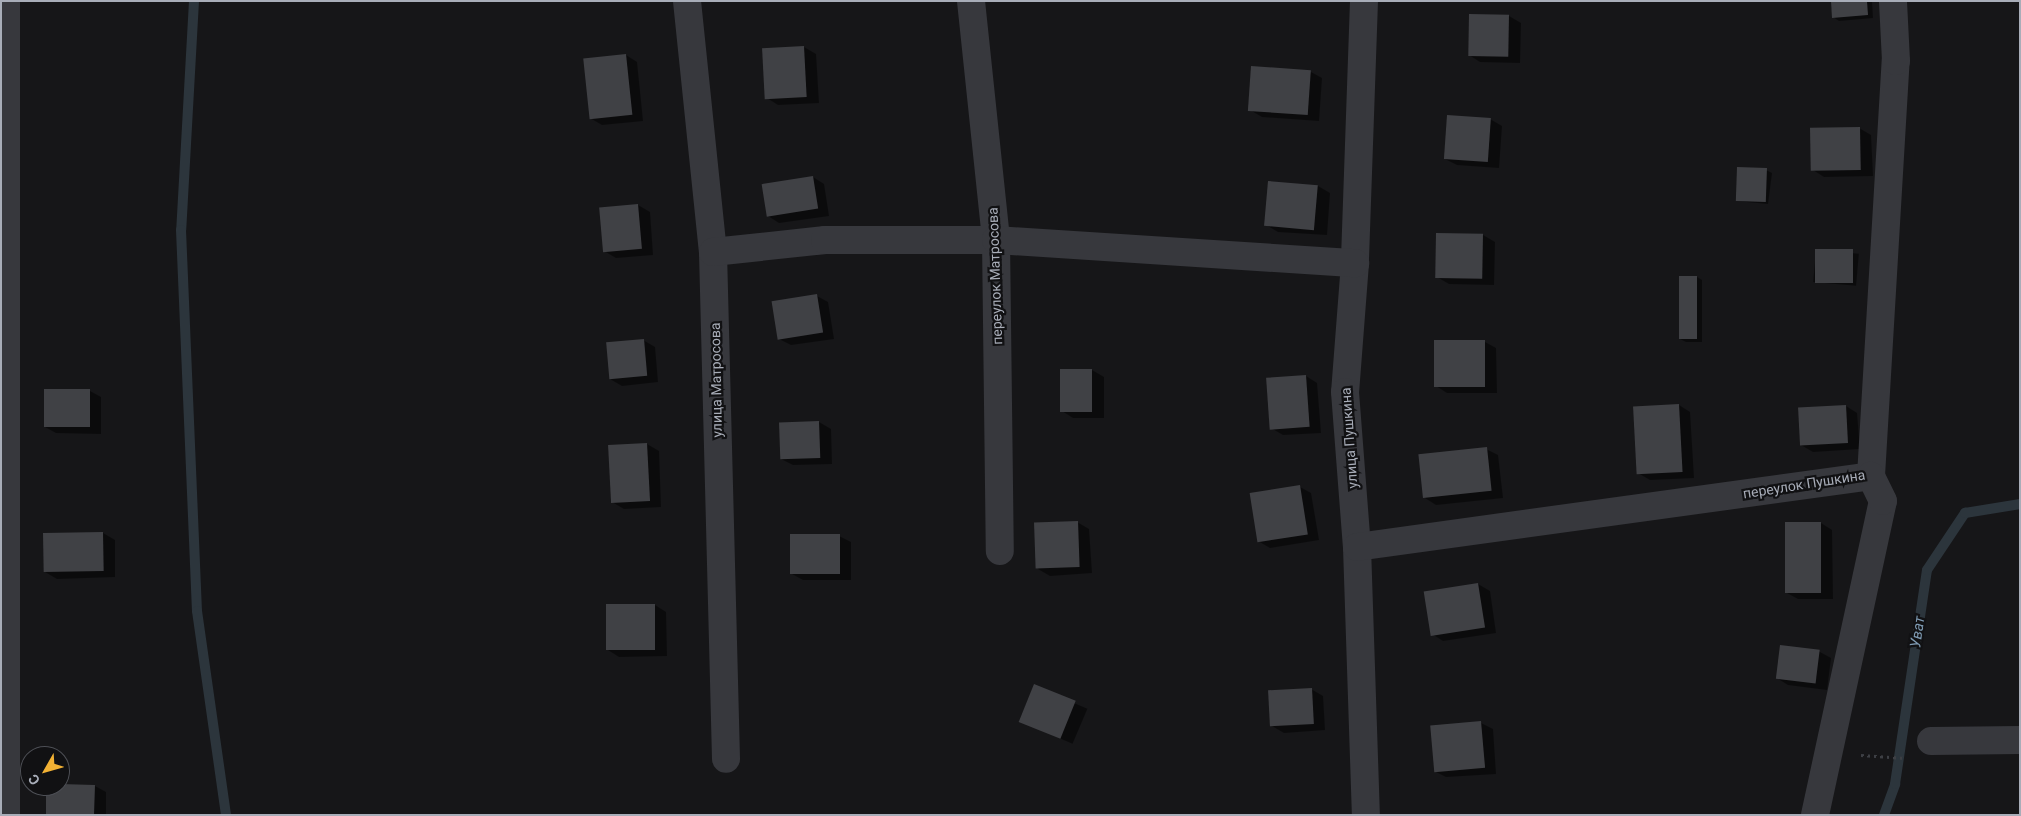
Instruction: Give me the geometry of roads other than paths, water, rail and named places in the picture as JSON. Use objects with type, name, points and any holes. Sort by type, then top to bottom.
[{"type":"street","points":[[6,1],[6,815]]},
{"type":"street","name":"улица Матросова","points":[[687,1],[713,252],[726,759]]},
{"type":"street","name":"переулок Матросова","points":[[971,1],[996,240],[1000,552]]},
{"type":"street","name":"улица Пушкина","points":[[1364,1],[1355,263],[1345,392],[1357,547],[1366,815]]},
{"type":"street","name":"переулок Пушкина","points":[[1357,547],[1872,476],[1896,61],[1893,1]]},
{"type":"street","points":[[713,252],[825,240],[996,240],[1355,263]]},
{"type":"street","points":[[1815,815],[1882,501],[1872,476]]},
{"type":"street","points":[[1921,750],[2020,740]]},
{"type":"waterway","points":[[194,1],[181,230],[197,611],[226,815]]},
{"type":"waterway","name":"Уват","points":[[1884,815],[1895,784],[1927,570],[1965,513],[2020,504]]}]
